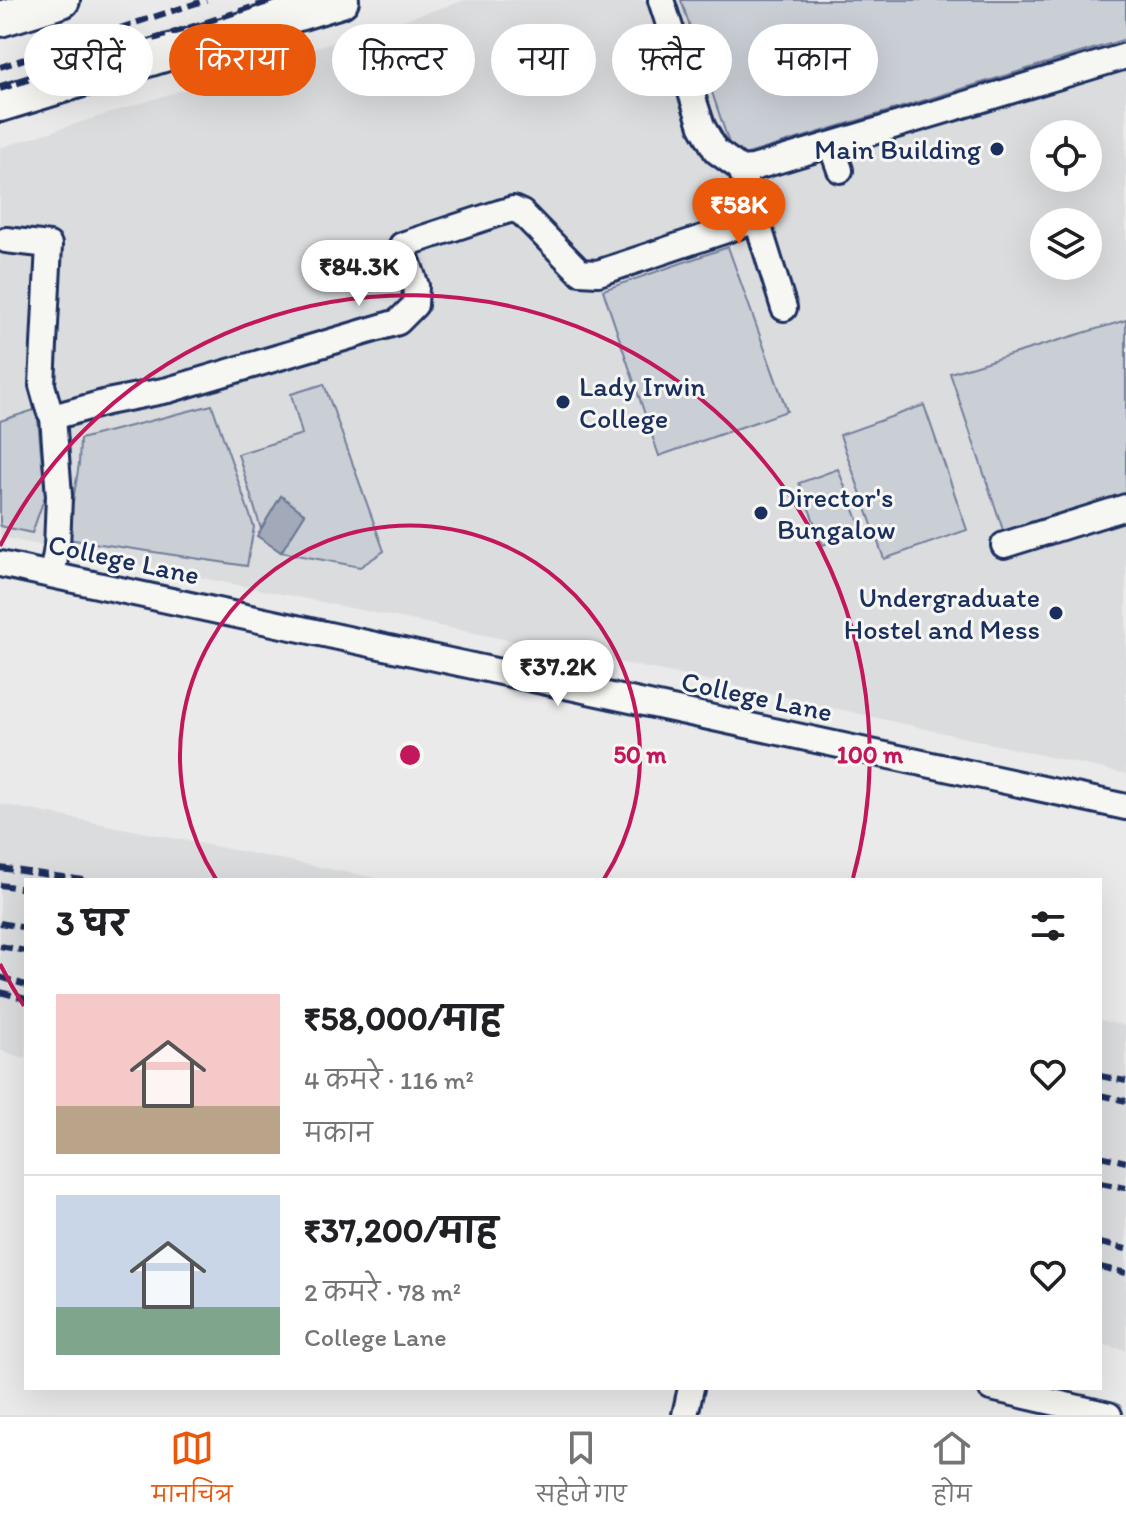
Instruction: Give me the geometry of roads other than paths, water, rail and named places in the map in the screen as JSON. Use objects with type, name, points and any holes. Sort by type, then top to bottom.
[{"type":"main road","points":[[0,19],[62,0]]},
{"type":"main road","points":[[0,104],[341,0]]},
{"type":"street","points":[[661,0],[702,126],[716,151],[741,169],[784,308]]},
{"type":"street","points":[[741,169],[753,168],[1126,56]]},
{"type":"street","points":[[831,145],[840,170]]},
{"type":"street","points":[[53,417],[168,390],[398,322],[415,305],[416,295],[416,286],[402,245],[513,209],[522,213],[580,272],[598,273],[756,220]]},
{"type":"street","points":[[6,240],[49,245],[42,385],[53,417],[59,496],[57,548],[52,575]]},
{"type":"street","points":[[1004,545],[1126,507]]},
{"type":"street","name":"College Lane","points":[[0,564],[1126,807]]},
{"type":"street","points":[[685,1415],[691,1390]]},
{"type":"street","points":[[1000,1390],[1109,1415]]},
{"type":"water","points":[[281,496],[305,514],[281,552],[257,536]]},
{"type":"railway","points":[[0,67],[206,0]]},
{"type":"railway","points":[[0,89],[274,0]]},
{"type":"railway","points":[[0,868],[70,878]]},
{"type":"railway","points":[[0,885],[24,889]]},
{"type":"railway","points":[[0,923],[24,928]]},
{"type":"railway","points":[[0,946],[24,951]]},
{"type":"railway","points":[[0,977],[24,984]]},
{"type":"railway","points":[[0,992],[24,998]]},
{"type":"railway","points":[[1102,1076],[1126,1081]]},
{"type":"railway","points":[[1102,1095],[1126,1101]]},
{"type":"railway","points":[[1102,1156],[1126,1162]]},
{"type":"railway","points":[[1102,1183],[1126,1188]]},
{"type":"railway","points":[[1102,1243],[1126,1249]]},
{"type":"railway","points":[[1102,1267],[1126,1273]]},
{"type":"place","name":"Main Building","points":[[997,149]]},
{"type":"place","name":"Lady Irwin College","points":[[563,402]]},
{"type":"place","name":"Director's Bungalow","points":[[761,513]]},
{"type":"place","name":"Undergraduate Hostel and Mess","points":[[1056,613]]}]
